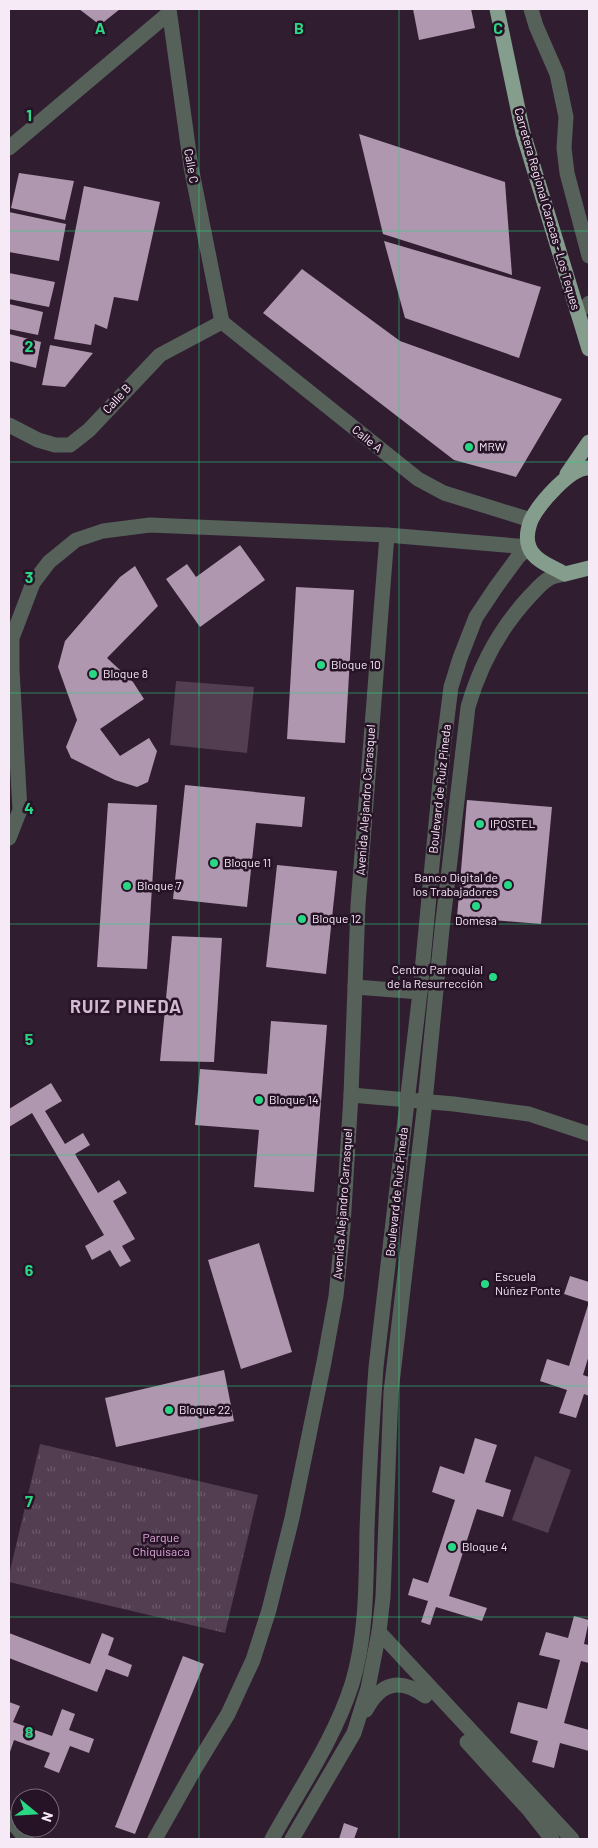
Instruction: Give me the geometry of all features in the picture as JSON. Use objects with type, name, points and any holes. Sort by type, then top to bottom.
[{"type":"main road","name":"Carretera Regional Caracas - Los Teques","points":[[497,9],[522,133],[583,307],[589,348]]},
{"type":"main road","points":[[589,442],[562,481],[531,520],[528,530],[529,547],[535,556],[565,574],[589,568]]},
{"type":"main road","points":[[562,481],[578,470],[589,468]]},
{"type":"street","points":[[530,9],[557,74],[566,117],[564,148],[566,173],[589,256]]},
{"type":"street","points":[[9,148],[169,11]]},
{"type":"street","name":"Calle C","points":[[169,11],[191,167],[222,322]]},
{"type":"street","name":"Calle B","points":[[9,425],[54,446],[70,445],[89,430],[160,355],[222,322]]},
{"type":"street","name":"Calle A","points":[[222,322],[418,479],[444,493],[531,520]]},
{"type":"street","points":[[9,838],[20,810],[12,638],[33,583],[49,562],[76,540],[103,531],[150,525],[387,535],[529,547]]},
{"type":"street","name":"Avenida Alejandro Carrasquel","points":[[155,1839],[228,1714],[253,1660],[269,1610],[292,1518],[336,1296],[343,1226],[351,1095],[358,905],[365,800],[387,535]]},
{"type":"street","name":"Boulevard de Ruiz Pineda","points":[[272,1839],[319,1760],[340,1714],[352,1684],[363,1634],[373,1402],[420,992],[443,750],[451,687],[476,618],[518,557],[529,547]]},
{"type":"street","name":"Boulevard de Ruiz Pineda","points":[[292,1839],[354,1733],[368,1688],[378,1639],[383,1597],[391,1392],[468,707],[485,661],[508,620],[551,577],[565,574]]},
{"type":"street","points":[[9,794],[20,810]]},
{"type":"street","points":[[355,987],[420,992]]},
{"type":"street","points":[[351,1095],[529,1114],[589,1134]]},
{"type":"street","points":[[363,1634],[378,1639],[572,1839]]},
{"type":"street","points":[[378,1639],[426,1696],[530,1811],[552,1839]]},
{"type":"street","points":[[354,1733],[372,1698],[382,1690],[403,1685],[413,1687],[426,1696]]},
{"type":"street","points":[[9,1818],[26,1839]]},
{"type":"green space","points":[[176,681],[254,687],[247,753],[170,745]]},
{"type":"green space","name":"Parque Chiquisaca","points":[[40,1444],[258,1495],[225,1633],[9,1582],[9,1575]]},
{"type":"green space","points":[[535,1456],[571,1470],[548,1533],[512,1520]]},
{"type":"building","points":[[79,9],[120,9],[100,25]]},
{"type":"building","points":[[413,9],[471,9],[475,28],[419,40]]},
{"type":"building","points":[[359,134],[505,182],[512,275],[383,234]]},
{"type":"building","points":[[19,173],[74,181],[65,220],[11,208]]},
{"type":"building","points":[[84,186],[160,202],[138,301],[114,297],[107,329],[95,324],[91,345],[54,339]]},
{"type":"building","points":[[9,212],[66,224],[59,261],[9,252]]},
{"type":"building","points":[[384,241],[541,287],[519,358],[405,318]]},
{"type":"building","points":[[302,269],[400,341],[562,399],[516,477],[454,460],[263,313]]},
{"type":"building","points":[[9,273],[55,282],[49,307],[9,299]]},
{"type":"building","points":[[9,304],[43,312],[38,335],[9,329]]},
{"type":"building","points":[[9,334],[41,342],[36,368],[9,361]]},
{"type":"building","points":[[50,345],[93,353],[65,387],[42,385]]},
{"type":"building","points":[[240,545],[265,580],[200,627],[166,579],[187,564],[196,577]]},
{"type":"building","name":"Bloque 8","points":[[135,566],[158,606],[107,658],[133,682],[144,699],[100,729],[120,756],[149,738],[157,751],[148,782],[137,787],[115,780],[71,758],[66,747],[77,720],[58,667],[65,641],[120,577]]},
{"type":"building","name":"Bloque 10","points":[[296,587],[354,590],[345,743],[287,739]]},
{"type":"building","name":"Bloque 11","points":[[185,785],[305,797],[302,827],[256,823],[247,907],[173,899]]},
{"type":"building","points":[[467,800],[552,807],[541,924],[457,917]]},
{"type":"building","name":"Bloque 7","points":[[108,803],[157,805],[147,969],[97,967]]},
{"type":"building","name":"Bloque 12","points":[[277,865],[337,871],[326,974],[266,967]]},
{"type":"building","points":[[172,936],[222,938],[214,1062],[160,1061]]},
{"type":"building","name":"Bloque 14","points":[[271,1021],[327,1025],[314,1192],[254,1187],[259,1130],[195,1125],[200,1069],[267,1074]]},
{"type":"building","points":[[51,1083],[62,1101],[45,1111],[65,1144],[83,1133],[90,1145],[75,1154],[98,1193],[119,1180],[127,1193],[113,1201],[135,1239],[122,1246],[131,1261],[120,1267],[110,1250],[92,1260],[85,1246],[104,1235],[32,1113],[9,1127],[9,1109]]},
{"type":"building","points":[[259,1243],[292,1352],[241,1369],[208,1260]]},
{"type":"building","points":[[570,1276],[589,1282],[589,1302],[564,1294]]},
{"type":"building","points":[[589,1302],[589,1355],[583,1375],[589,1377],[589,1396],[584,1394],[576,1418],[559,1413],[567,1390],[540,1381],[547,1359],[569,1366]]},
{"type":"building","name":"Bloque 22","points":[[224,1370],[234,1421],[116,1447],[105,1398]]},
{"type":"building","name":"Bloque 4","points":[[475,1438],[497,1445],[485,1482],[511,1490],[503,1517],[477,1509],[449,1596],[487,1608],[482,1621],[436,1607],[430,1625],[421,1622],[428,1601],[408,1595],[413,1578],[428,1583],[455,1500],[432,1492],[440,1466],[464,1474]]},
{"type":"building","points":[[574,1616],[589,1620],[584,1644],[589,1645],[589,1663],[581,1661],[564,1723],[589,1730],[589,1751],[560,1743],[554,1768],[532,1762],[538,1741],[510,1733],[518,1702],[547,1709],[560,1660],[539,1655],[546,1632],[568,1638]]},
{"type":"building","points":[[9,1633],[90,1664],[102,1633],[114,1638],[108,1655],[132,1665],[128,1677],[106,1669],[97,1692],[9,1658]]},
{"type":"building","points":[[183,1656],[204,1664],[135,1834],[115,1827]]},
{"type":"building","points":[[9,1702],[20,1706],[13,1722],[52,1736],[62,1709],[75,1714],[69,1730],[94,1739],[89,1753],[70,1746],[59,1773],[44,1767],[50,1753],[14,1740],[9,1755]]},
{"type":"building","points":[[344,1823],[358,1828],[354,1839],[339,1839]]},
{"type":"place","name":"MRW","points":[[469,447]]},
{"type":"place","name":"Bloque 10","points":[[321,665]]},
{"type":"place","name":"Bloque 8","points":[[93,674]]},
{"type":"place","name":"IPOSTEL","points":[[480,824]]},
{"type":"place","name":"Bloque 11","points":[[214,863]]},
{"type":"place","name":"Banco Digital de los Trabajadores","points":[[508,885]]},
{"type":"place","name":"Bloque 7","points":[[127,886]]},
{"type":"place","name":"Domesa","points":[[476,906]]},
{"type":"place","name":"Bloque 12","points":[[302,919]]},
{"type":"place","name":"Centro Parroquial de la Resurrección","points":[[493,977]]},
{"type":"place","name":"Bloque 14","points":[[259,1100]]},
{"type":"place","name":"Escuela Núñez Ponte","points":[[485,1284]]},
{"type":"place","name":"Bloque 22","points":[[169,1410]]},
{"type":"place","name":"Bloque 4","points":[[452,1547]]},
{"type":"district","name":"RUIZ PINEDA","points":[[126,1007]]}]
